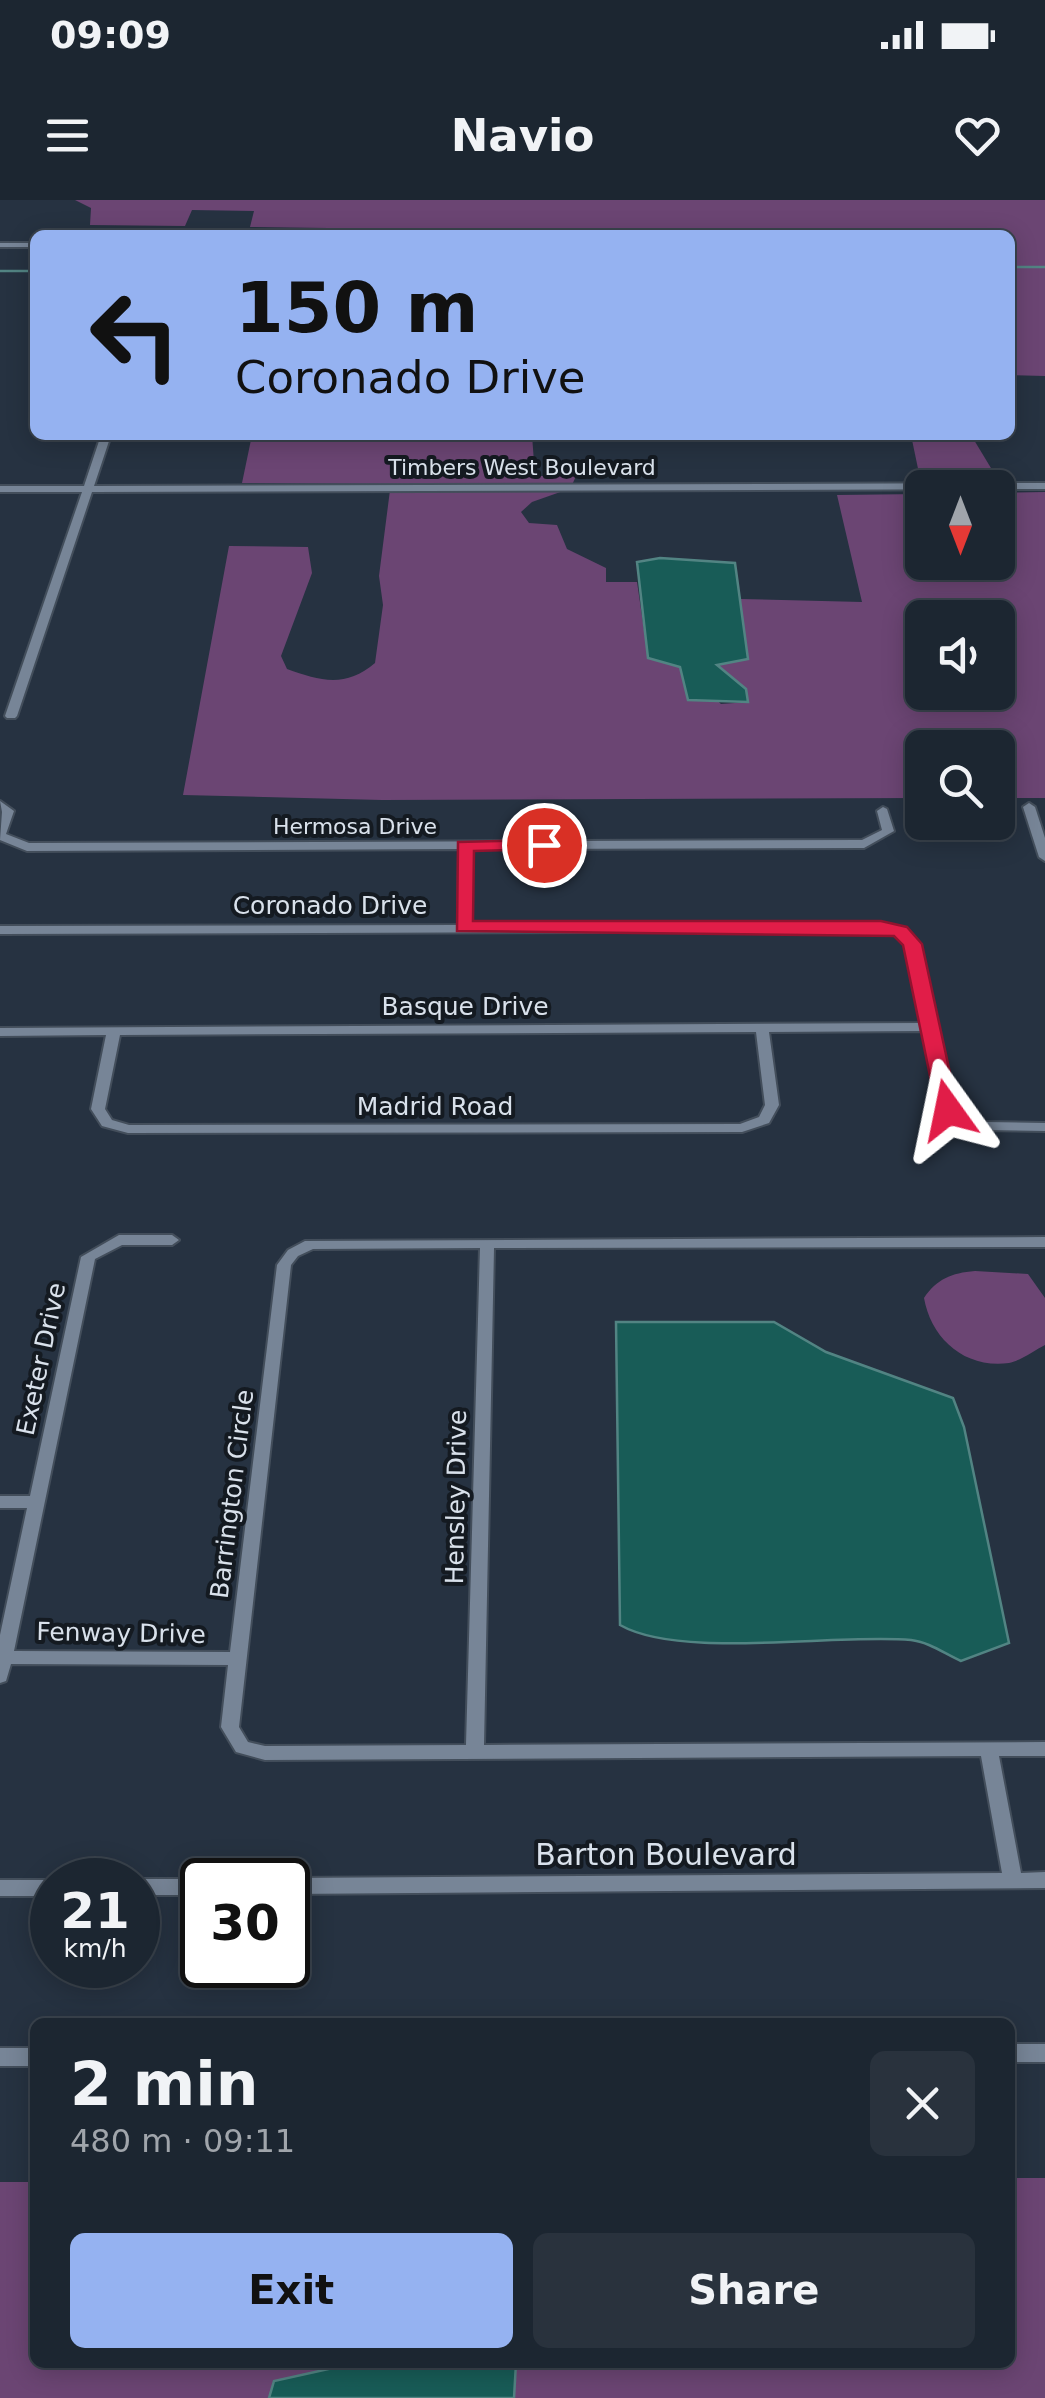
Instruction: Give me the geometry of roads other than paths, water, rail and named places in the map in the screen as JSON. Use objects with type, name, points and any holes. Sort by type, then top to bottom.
[{"type":"street","points":[[0,245],[30,245]]},
{"type":"street","points":[[11,716],[104,440]]},
{"type":"street","name":"Timbers West Boulevard","points":[[0,489],[1045,486]]},
{"type":"street","points":[[1029,807],[1044,848]]},
{"type":"street","name":"Hermosa Drive","points":[[4,808],[0,836],[27,847],[864,844],[888,832],[884,810]]},
{"type":"street","points":[[464,846],[464,927]]},
{"type":"street","name":"Coronado Drive","points":[[0,930],[881,926],[900,932],[912,944],[930,1027]]},
{"type":"street","points":[[930,1027],[948,1110],[966,1122],[1044,1129]]},
{"type":"street","name":"Basque Drive","points":[[0,1032],[930,1027]]},
{"type":"street","name":"Madrid Road","points":[[114,1030],[98,1109],[107,1123],[128,1129],[742,1128],[764,1120],[772,1106],[762,1028]]},
{"type":"street","name":"Exeter Drive","points":[[2,1666],[88,1257],[119,1240],[172,1240]]},
{"type":"street","name":"Barrington Circle","points":[[1045,1242],[310,1244],[293,1253],[284,1265],[230,1727],[242,1747],[265,1752],[1045,1749]]},
{"type":"street","name":"Hensley Drive","points":[[474,1752],[487,1244]]},
{"type":"street","points":[[0,1502],[38,1502]]},
{"type":"street","name":"Fenway Drive","points":[[2,1666],[237,1659]]},
{"type":"street","points":[[989,1750],[1013,1880]]},
{"type":"street","name":"Barton Boulevard","points":[[310,1886],[1045,1880]]},
{"type":"street","points":[[0,1888],[30,1888]]},
{"type":"street","points":[[1015,2053],[1045,2053]]},
{"type":"street","points":[[0,2057],[30,2057]]},
{"type":"waterway","points":[[1015,267],[1045,267]]},
{"type":"waterway","points":[[0,271],[30,271]]}]
